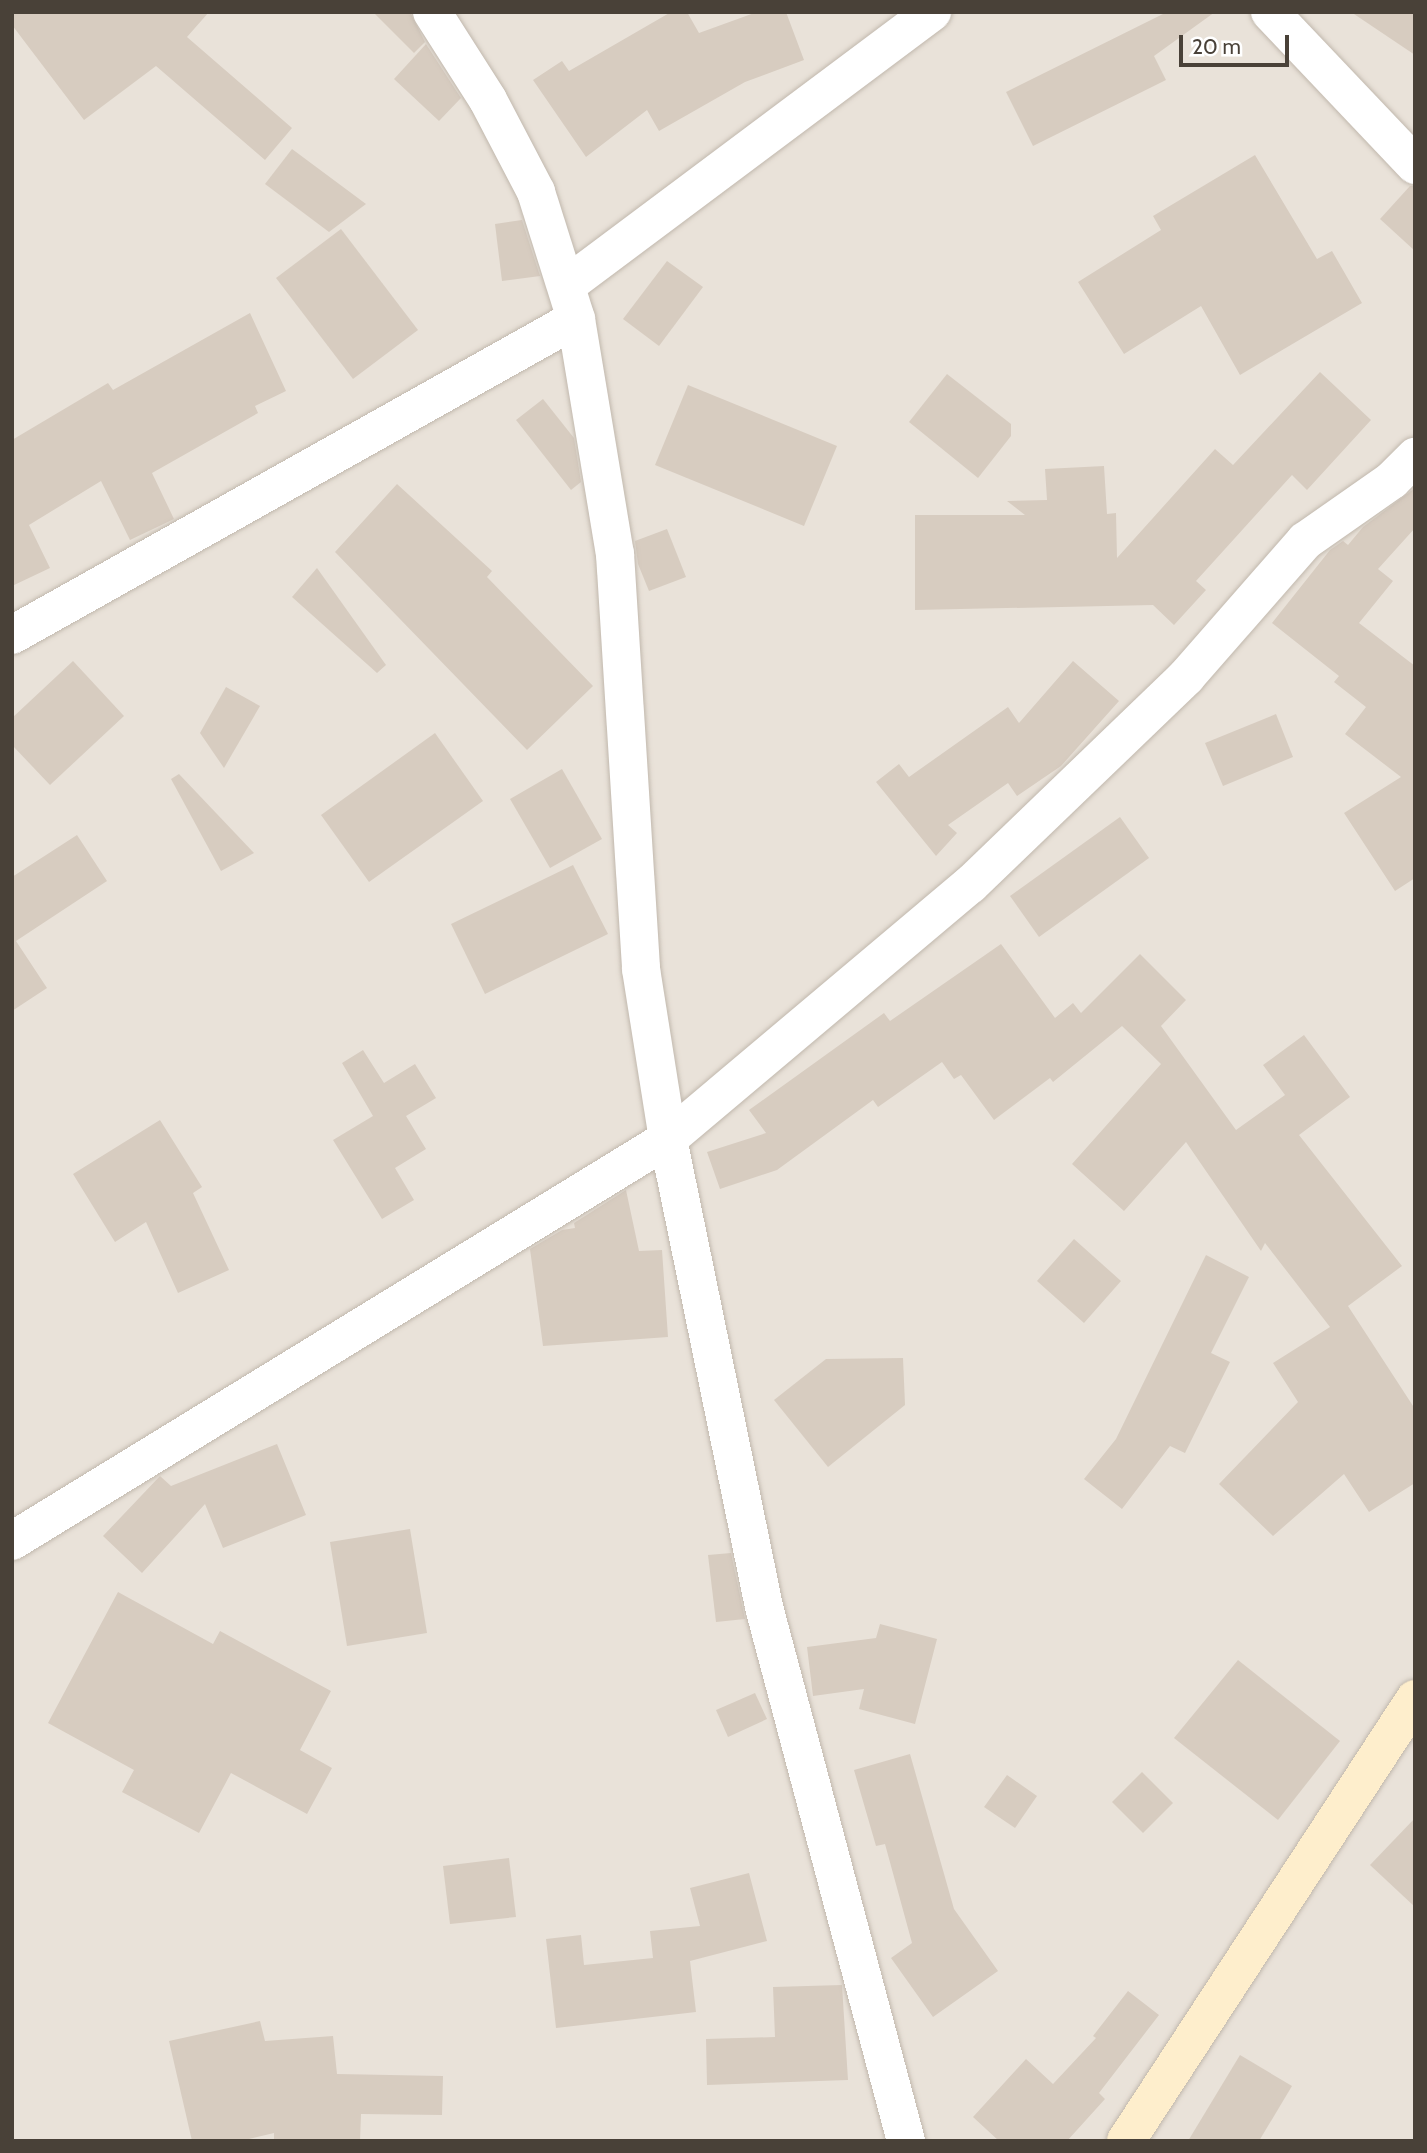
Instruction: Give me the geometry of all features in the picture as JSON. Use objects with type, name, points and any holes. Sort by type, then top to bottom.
[{"type":"main road","points":[[1126,2141],[1415,1699]]},
{"type":"street","points":[[432,12],[488,100],[536,192],[572,302],[615,554],[641,969],[668,1139],[764,1607],[906,2141]]},
{"type":"street","points":[[12,635],[572,302],[933,12]]},
{"type":"street","points":[[1270,12],[1415,165]]},
{"type":"street","points":[[12,1541],[668,1139],[970,885],[1186,677],[1305,541],[1392,480],[1415,457]]},
{"type":"shaded area","points":[[12,12],[1415,12],[1415,2141],[12,2141]]},
{"type":"building","points":[[12,12],[209,12],[187,37],[292,128],[265,160],[156,66],[84,120],[12,25]]},
{"type":"building","points":[[373,12],[410,12],[425,42],[414,53]]},
{"type":"building","points":[[671,12],[687,12],[699,33],[757,12],[786,12],[804,60],[745,82],[659,131],[647,110],[586,157],[533,80],[562,61],[569,71]]},
{"type":"building","points":[[1167,12],[1215,12],[1154,56],[1166,80],[1033,146],[1006,92]]},
{"type":"building","points":[[1351,12],[1415,12],[1415,55]]},
{"type":"building","points":[[426,44],[461,98],[439,121],[394,79]]},
{"type":"building","points":[[292,149],[366,204],[329,232],[265,184]]},
{"type":"building","points":[[1255,155],[1317,259],[1332,251],[1362,303],[1240,375],[1201,306],[1124,354],[1078,282],[1161,230],[1153,216]]},
{"type":"building","points":[[1410,186],[1415,186],[1415,251],[1380,219]]},
{"type":"building","points":[[522,220],[540,276],[502,281],[495,224]]},
{"type":"building","points":[[341,229],[418,330],[353,379],[276,278]]},
{"type":"building","points":[[667,261],[703,287],[659,346],[623,319]]},
{"type":"building","points":[[250,313],[286,391],[255,406],[258,413],[152,473],[174,519],[130,540],[101,481],[29,525],[50,568],[12,586],[12,440],[108,383],[113,390]]},
{"type":"building","points":[[1320,372],[1371,420],[1307,490],[1292,475],[1196,581],[1206,590],[1174,625],[1153,605],[915,610],[915,515],[1025,515],[1007,501],[1047,500],[1045,469],[1104,466],[1107,514],[1116,513],[1117,558],[1215,449],[1233,465]]},
{"type":"building","points":[[947,374],[1011,424],[1011,436],[978,478],[909,422]]},
{"type":"building","points":[[688,385],[837,446],[804,526],[655,465]]},
{"type":"building","points":[[543,399],[574,438],[581,482],[571,490],[516,420]]},
{"type":"building","points":[[397,484],[492,571],[487,577],[593,686],[527,750],[335,552]]},
{"type":"building","points":[[1415,488],[1415,528],[1378,569],[1393,581],[1359,623],[1415,666],[1415,878],[1395,891],[1344,813],[1401,777],[1345,734],[1366,707],[1334,682],[1339,676],[1272,623],[1330,550],[1343,541],[1348,545],[1363,527]]},
{"type":"building","points":[[667,529],[686,577],[649,591],[638,564],[635,541]]},
{"type":"building","points":[[317,568],[386,665],[377,673],[292,597]]},
{"type":"building","points":[[73,661],[124,716],[50,785],[12,745],[12,718]]},
{"type":"building","points":[[1073,661],[1119,701],[1061,766],[1017,796],[1008,783],[948,825],[957,833],[936,856],[876,782],[899,764],[909,777],[1008,707],[1019,723]]},
{"type":"building","points":[[226,687],[260,706],[224,768],[200,733]]},
{"type":"building","points":[[1276,714],[1293,757],[1223,786],[1205,743]]},
{"type":"building","points":[[435,733],[483,801],[369,882],[321,815]]},
{"type":"building","points":[[562,769],[602,839],[550,868],[510,799]]},
{"type":"building","points":[[179,774],[254,853],[221,871],[171,779]]},
{"type":"building","points":[[1120,817],[1149,858],[1039,937],[1010,896]]},
{"type":"building","points":[[77,835],[107,881],[16,941],[47,988],[12,1011],[12,877]]},
{"type":"building","points":[[573,865],[608,934],[485,994],[451,924]]},
{"type":"building","points":[[1001,944],[1055,1018],[1073,1003],[1081,1013],[1140,954],[1186,1000],[1161,1026],[1236,1130],[1285,1095],[1263,1065],[1304,1035],[1350,1097],[1299,1135],[1402,1266],[1348,1306],[1415,1409],[1415,1483],[1369,1512],[1344,1474],[1273,1536],[1219,1484],[1298,1402],[1273,1363],[1330,1327],[1265,1243],[1261,1251],[1186,1142],[1124,1211],[1072,1164],[1161,1064],[1122,1026],[1053,1082],[1050,1078],[994,1120],[961,1075],[954,1079],[942,1062],[878,1107],[873,1100],[777,1170],[720,1189],[707,1152],[766,1133],[749,1110],[884,1013],[890,1021]]},
{"type":"building","points":[[363,1050],[384,1083],[415,1064],[436,1098],[406,1116],[426,1149],[395,1168],[414,1200],[382,1219],[333,1140],[373,1116],[342,1063]]},
{"type":"building","points":[[160,1120],[202,1187],[193,1193],[229,1270],[178,1293],[146,1222],[115,1242],[73,1174]]},
{"type":"building","points":[[626,1190],[639,1251],[662,1250],[668,1337],[543,1346],[530,1249],[562,1230],[575,1228],[574,1223]]},
{"type":"building","points":[[1074,1239],[1121,1281],[1084,1323],[1037,1281]]},
{"type":"building","points":[[1206,1255],[1249,1277],[1211,1353],[1230,1362],[1185,1453],[1170,1446],[1122,1509],[1084,1479],[1116,1439]]},
{"type":"building","points":[[903,1358],[905,1405],[828,1467],[774,1400],[826,1359]]},
{"type":"building","points":[[277,1444],[306,1515],[223,1548],[205,1504],[142,1573],[103,1536],[160,1476],[171,1486]]},
{"type":"building","points":[[410,1529],[427,1633],[347,1646],[330,1542]]},
{"type":"building","points":[[731,1553],[745,1619],[716,1622],[708,1555]]},
{"type":"building","points":[[118,1592],[213,1644],[220,1631],[331,1691],[300,1750],[332,1768],[307,1814],[231,1773],[199,1833],[122,1792],[134,1770],[48,1723]]},
{"type":"building","points":[[880,1624],[937,1639],[915,1724],[859,1709],[864,1689],[813,1696],[807,1647],[876,1638]]},
{"type":"building","points":[[1238,1660],[1340,1741],[1278,1820],[1174,1738]]},
{"type":"building","points":[[755,1693],[767,1719],[728,1737],[716,1710]]},
{"type":"building","points":[[910,1754],[954,1909],[998,1971],[933,2017],[891,1958],[912,1943],[885,1844],[876,1846],[854,1770]]},
{"type":"building","points":[[1142,1772],[1173,1803],[1143,1833],[1112,1802]]},
{"type":"building","points":[[1007,1775],[1037,1796],[1015,1828],[984,1807]]},
{"type":"building","points":[[1415,1818],[1415,1907],[1370,1865]]},
{"type":"building","points":[[509,1858],[516,1917],[450,1924],[443,1866]]},
{"type":"building","points":[[749,1873],[767,1941],[690,1961],[696,2012],[556,2028],[546,1939],[581,1935],[584,1965],[653,1958],[650,1931],[700,1926],[690,1888]]},
{"type":"building","points":[[842,1985],[848,2080],[707,2085],[706,2039],[775,2037],[773,1987]]},
{"type":"building","points":[[1128,1991],[1159,2015],[1099,2093],[1105,2099],[1067,2141],[999,2141],[973,2117],[1026,2059],[1053,2084],[1096,2038],[1093,2036]]},
{"type":"building","points":[[260,2021],[265,2041],[333,2036],[337,2074],[443,2076],[442,2115],[361,2114],[360,2141],[274,2141],[274,2133],[241,2141],[192,2141],[169,2041]]},
{"type":"building","points":[[1240,2055],[1292,2086],[1259,2141],[1188,2141]]}]
